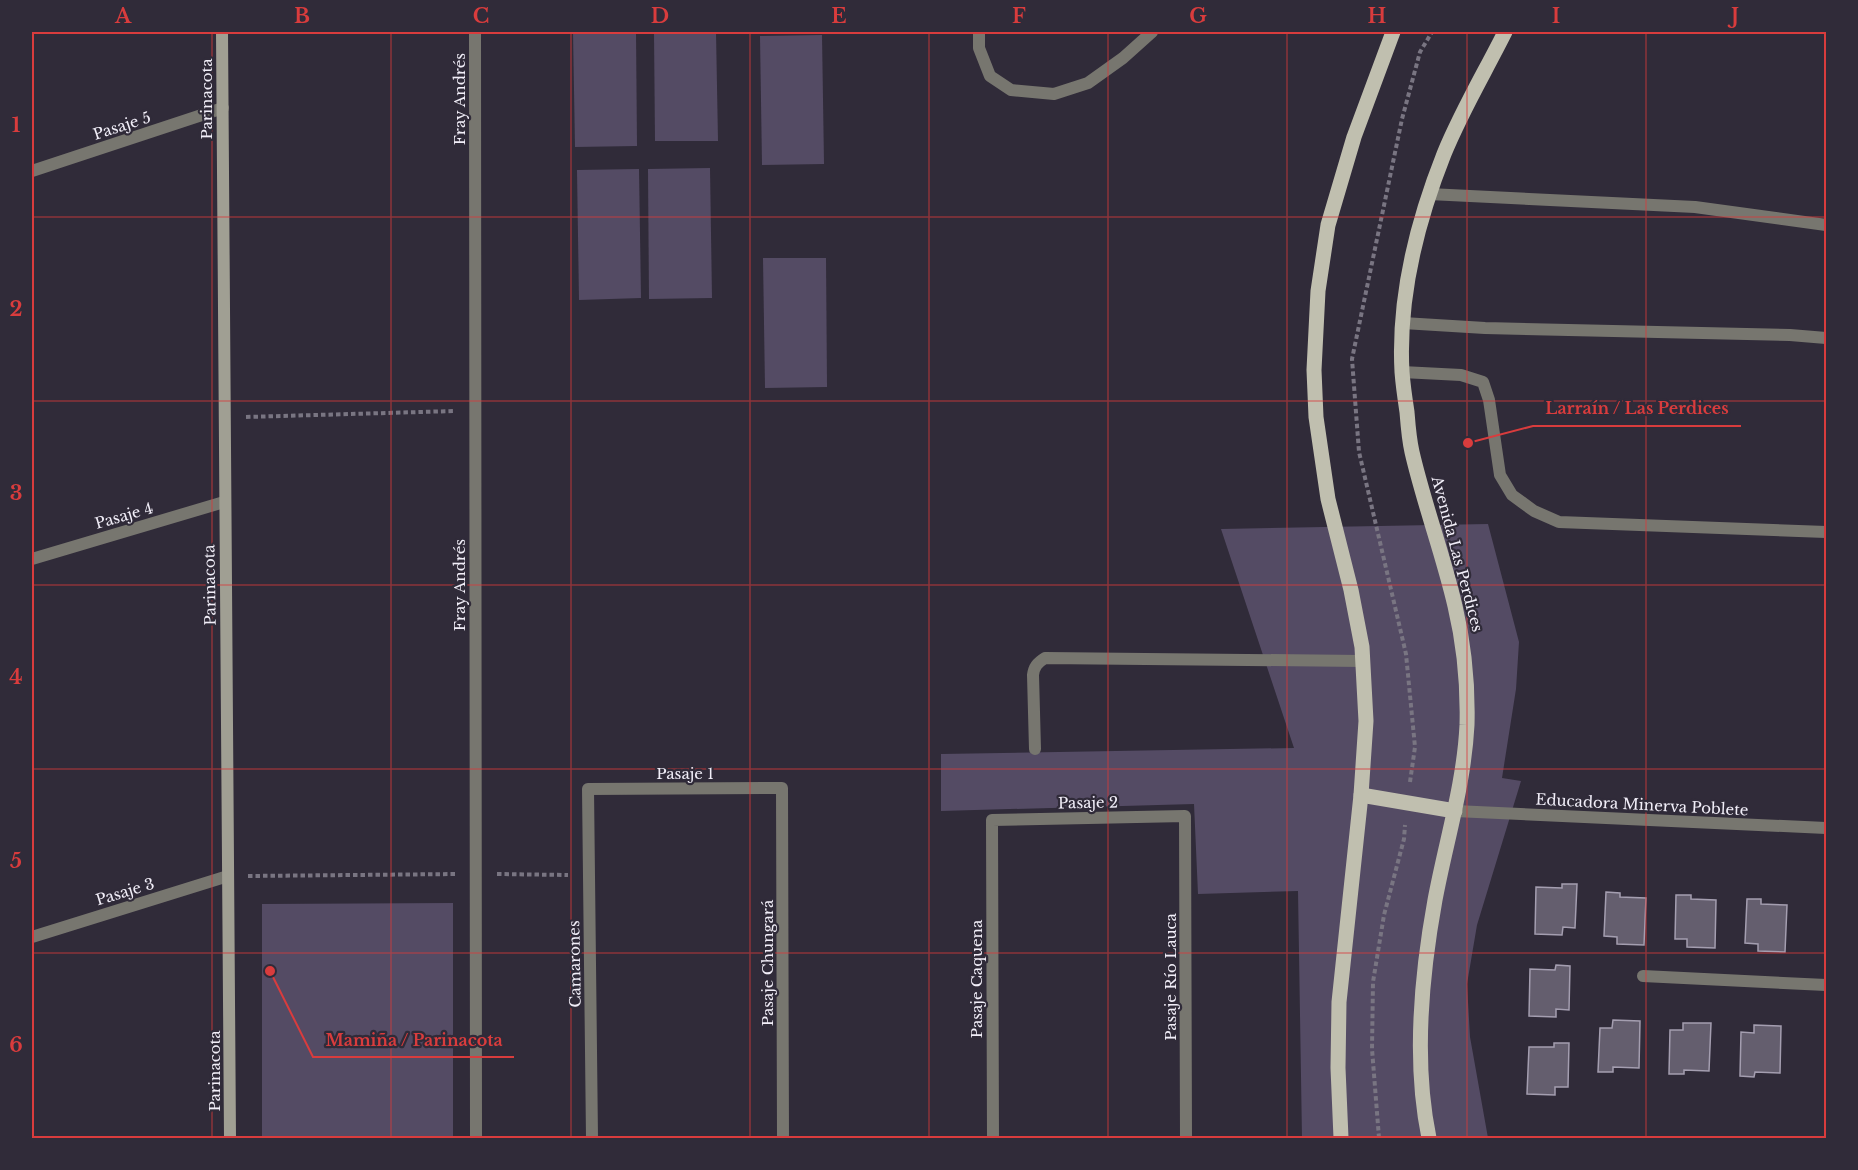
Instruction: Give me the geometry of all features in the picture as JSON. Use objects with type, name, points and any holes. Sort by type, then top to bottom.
[{"type":"main road","points":[[1341,1138],[1338,1068],[1339,1002],[1361,795],[1366,721],[1362,647],[1351,590],[1328,499],[1316,417],[1314,370],[1318,291],[1328,225],[1354,137],[1393,32]]},
{"type":"main road","name":"Avenida Las Perdices","points":[[1429,1138],[1424,1116],[1421,1073],[1421,1009],[1426,953],[1435,898],[1463,766],[1467,724],[1466,683],[1455,606],[1411,448],[1402,372],[1403,323],[1408,282],[1429,194],[1445,151],[1505,32]]},
{"type":"main road","points":[[1361,795],[1455,811]]},
{"type":"street","name":"Parinacota","points":[[222,32],[230,1138]]},
{"type":"street","name":"Fray Andrés","points":[[475,32],[476,1138]]},
{"type":"street","points":[[979,32],[979,48],[990,76],[1011,90],[1054,94],[1088,83],[1123,58],[1152,32]]},
{"type":"street","name":"Pasaje 5","points":[[32,171],[223,108]]},
{"type":"street","points":[[1429,194],[1695,207],[1827,225]]},
{"type":"street","points":[[1403,323],[1485,328],[1790,335],[1827,338]]},
{"type":"street","points":[[1402,372],[1461,375],[1483,382],[1489,400],[1500,475],[1512,495],[1534,511],[1558,522],[1827,532]]},
{"type":"street","name":"Pasaje 4","points":[[32,559],[224,502]]},
{"type":"street","points":[[1035,749],[1033,675],[1034,668],[1045,658],[1363,661]]},
{"type":"street","name":"Pasaje 1","points":[[588,789],[782,788]]},
{"type":"street","name":"Pasaje Chungará","points":[[782,788],[783,1138]]},
{"type":"street","name":"Camarones","points":[[588,789],[592,1138]]},
{"type":"street","name":"Educadora Minerva Poblete","points":[[1455,811],[1827,828]]},
{"type":"street","name":"Pasaje 2","points":[[992,820],[1185,816]]},
{"type":"street","name":"Pasaje Río Lauca","points":[[1185,816],[1186,1138]]},
{"type":"street","name":"Pasaje Caquena","points":[[992,820],[993,1138]]},
{"type":"street","name":"Pasaje 3","points":[[32,937],[228,876]]},
{"type":"street","points":[[1643,976],[1827,985]]},
{"type":"path","points":[[1379,1138],[1372,1049],[1373,982],[1384,915],[1404,839],[1415,747],[1406,654],[1359,452],[1352,359],[1402,118],[1420,52],[1432,32]]},
{"type":"path","points":[[225,417],[475,410]]},
{"type":"path","points":[[228,876],[590,875]]},
{"type":"shaded area","points":[[573,32],[636,32],[637,146],[575,147]]},
{"type":"shaded area","points":[[654,32],[716,32],[718,141],[655,141]]},
{"type":"shaded area","points":[[822,35],[824,164],[762,165],[760,36]]},
{"type":"shaded area","points":[[710,168],[712,298],[649,299],[648,169]]},
{"type":"shaded area","points":[[639,169],[641,298],[579,300],[577,170]]},
{"type":"shaded area","points":[[763,258],[826,258],[827,387],[765,388]]},
{"type":"shaded area","points":[[1488,524],[1519,642],[1516,689],[1502,778],[1521,781],[1477,925],[1467,984],[1470,1037],[1488,1138],[1302,1138],[1298,891],[1198,894],[1194,804],[941,811],[941,754],[1294,748],[1221,529]]},
{"type":"shaded area","points":[[453,903],[453,1138],[262,1138],[262,904]]},
{"type":"building","points":[[1562,884],[1577,884],[1575,928],[1563,927],[1562,935],[1535,934],[1536,887],[1562,888]]},
{"type":"building","points":[[1606,892],[1620,893],[1620,897],[1646,898],[1644,945],[1617,944],[1617,937],[1604,936]]},
{"type":"building","points":[[1676,895],[1691,895],[1691,899],[1716,900],[1715,948],[1687,947],[1687,939],[1675,939]]},
{"type":"building","points":[[1747,899],[1761,899],[1761,904],[1787,905],[1785,952],[1758,951],[1758,944],[1745,943]]},
{"type":"building","points":[[1556,965],[1570,966],[1569,1010],[1556,1009],[1556,1017],[1529,1016],[1530,969],[1555,970]]},
{"type":"building","points":[[1613,1020],[1640,1021],[1639,1068],[1613,1067],[1613,1072],[1598,1072],[1600,1028],[1612,1028]]},
{"type":"building","points":[[1683,1023],[1711,1023],[1709,1071],[1684,1070],[1684,1074],[1669,1074],[1670,1030],[1683,1030]]},
{"type":"building","points":[[1754,1025],[1781,1026],[1780,1073],[1755,1072],[1754,1077],[1740,1076],[1741,1032],[1754,1033]]},
{"type":"building","points":[[1554,1043],[1569,1043],[1568,1087],[1555,1087],[1555,1095],[1527,1094],[1529,1047],[1554,1047]]},
{"type":"place","name":"Larraín / Las Perdices","points":[[1468,443]]},
{"type":"place","name":"Mamiña / Parinacota","points":[[270,971]]}]
